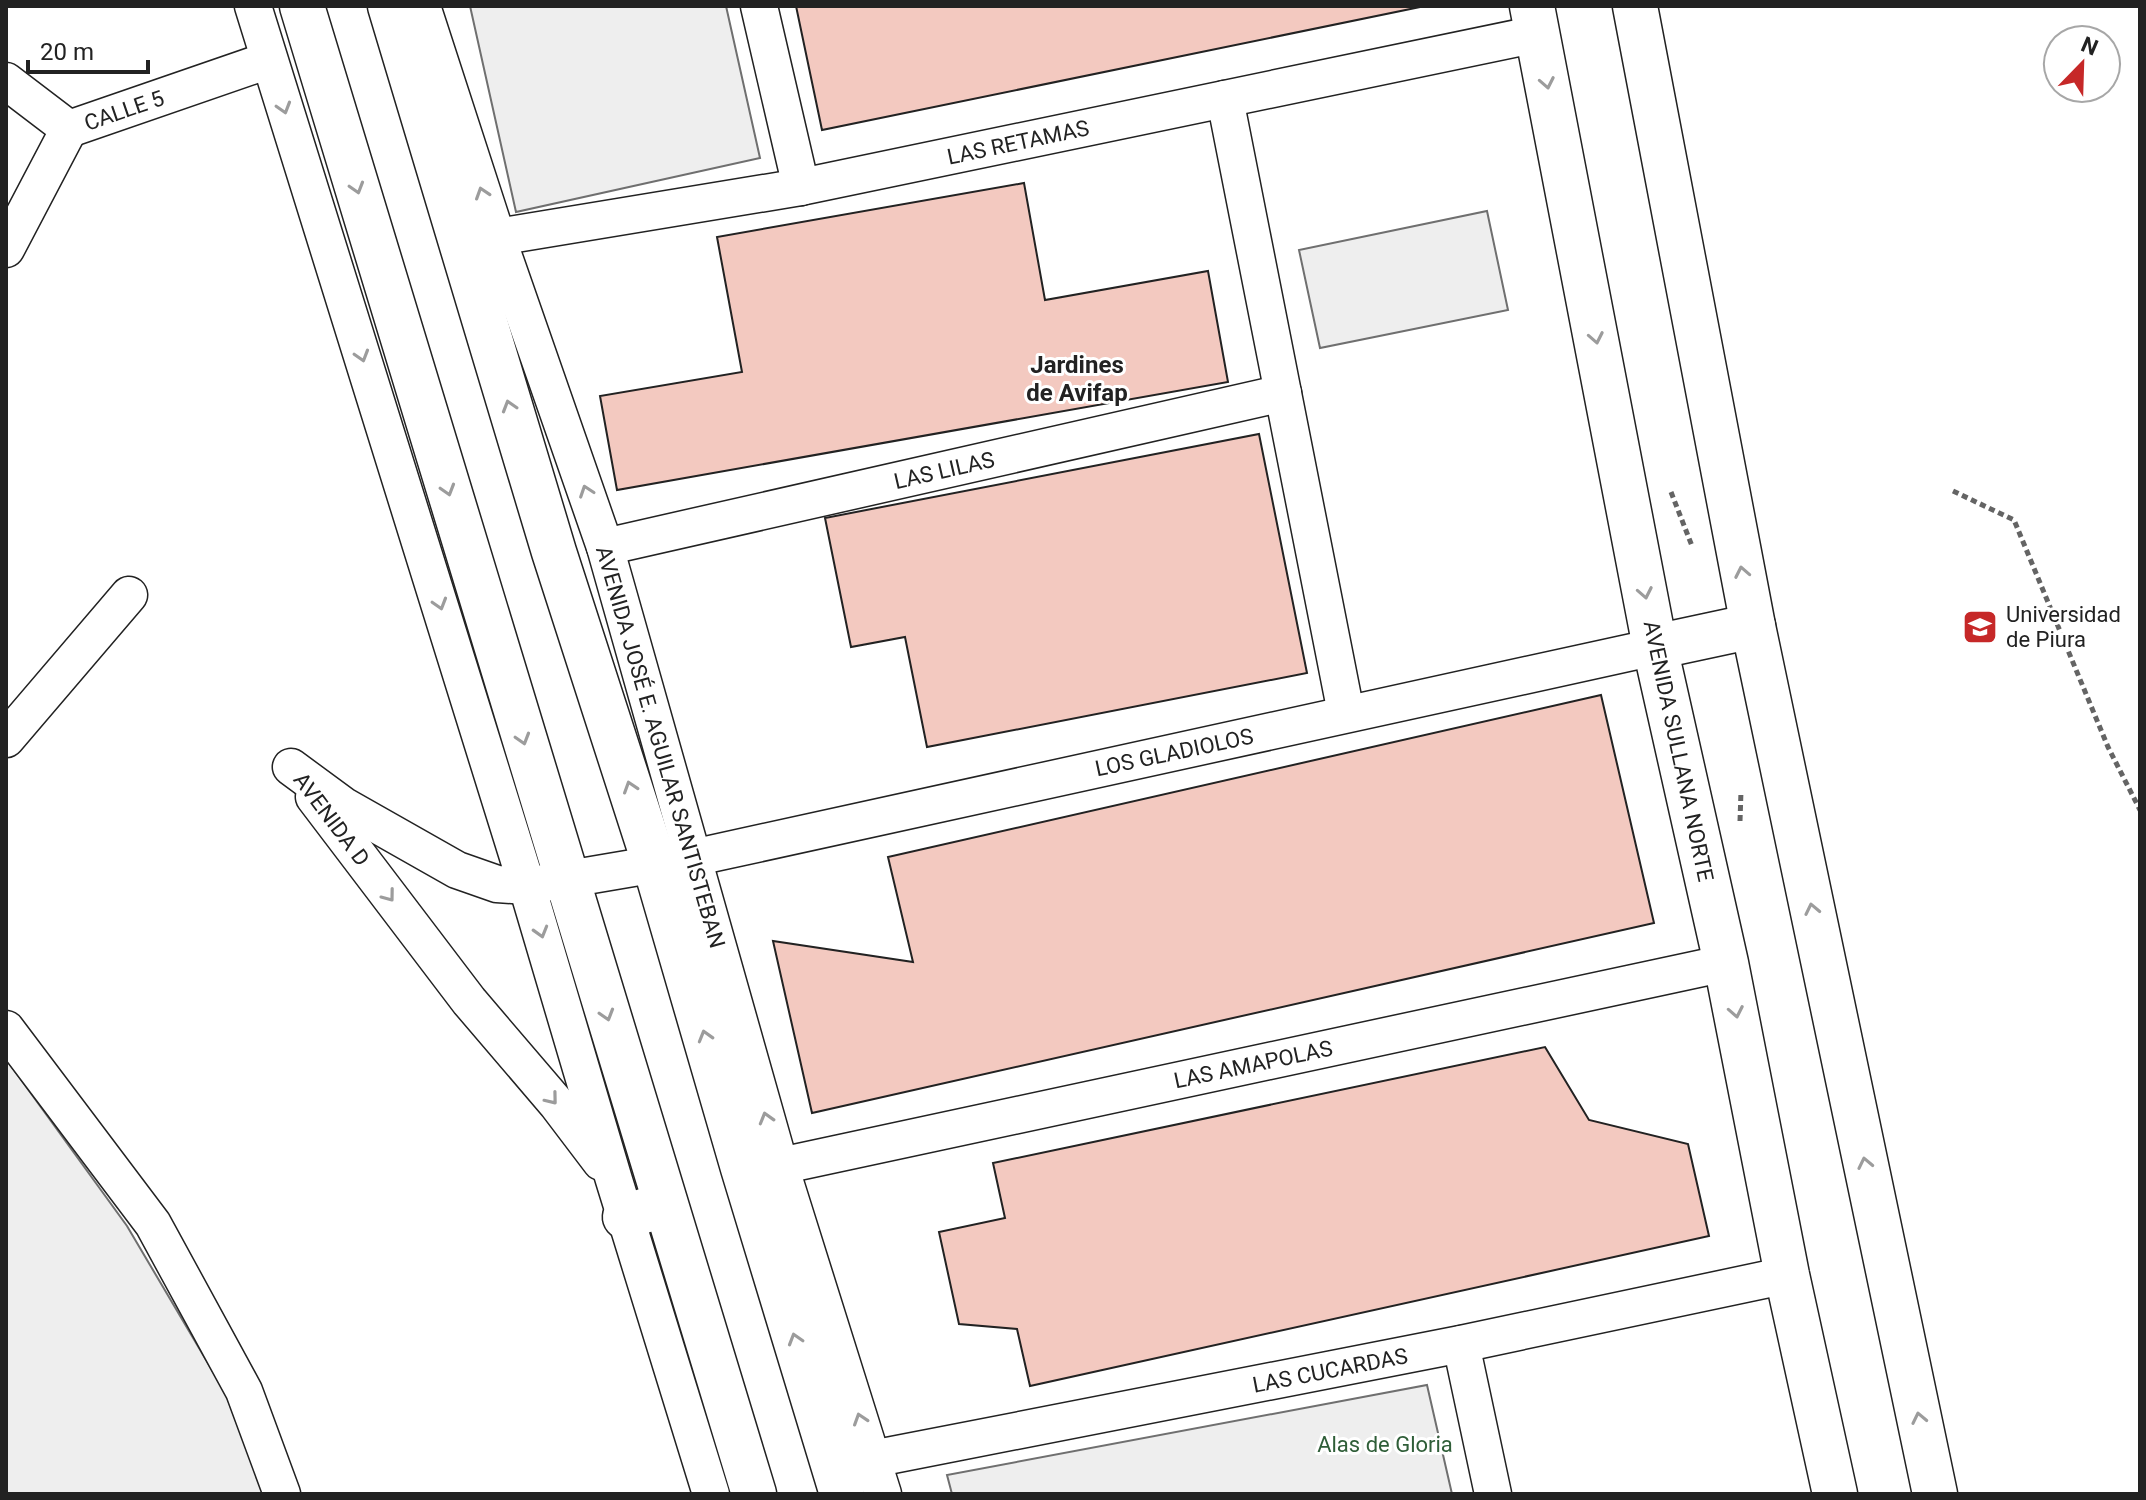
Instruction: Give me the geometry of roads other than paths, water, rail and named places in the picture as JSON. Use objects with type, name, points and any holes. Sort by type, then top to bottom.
[{"type":"main road","points":[[302,6],[635,1200],[754,1494]]},
{"type":"main road","name":"AVENIDA JOSÉ E. AGUILAR SANTISTEBAN","points":[[390,6],[550,538],[674,861],[743,1168],[842,1494]]},
{"type":"main road","points":[[1635,6],[1753,626],[1935,1494]]},
{"type":"main road","name":"AVENIDA SULLANA NORTE","points":[[1535,20],[1655,647],[1726,963],[1787,1275],[1835,1494]]},
{"type":"main road","points":[[1655,647],[1753,626]]},
{"type":"street","points":[[253,6],[546,882]]},
{"type":"street","name":"AVENIDA JOSÉ E. AGUILAR SANTISTEBAN","points":[[422,6],[497,237],[605,547],[674,861],[780,1166],[883,1494]]},
{"type":"street","points":[[759,6],[801,187]]},
{"type":"street","name":"LAS RETAMAS","points":[[497,237],[801,187],[1225,99],[1535,20]]},
{"type":"street","name":"CALLE 5","points":[[69,129],[269,60]]},
{"type":"street","points":[[6,81],[69,129],[6,249]]},
{"type":"street","points":[[1225,99],[1346,713]]},
{"type":"street","name":"LAS LILAS","points":[[605,547],[1283,393]]},
{"type":"street","points":[[6,739],[129,595]]},
{"type":"street","points":[[674,861],[1655,647]]},
{"type":"street","name":"LOS GLADIOLOS","points":[[674,861],[1655,647]]},
{"type":"street","name":"AVENIDA D","points":[[635,1200],[469,1001],[291,767],[344,806],[457,870],[497,884],[546,882],[674,861]]},
{"type":"street","name":"LAS AMAPOLAS","points":[[780,1166],[1726,963]]},
{"type":"street","points":[[6,1029],[153,1224],[244,1391],[282,1494]]},
{"type":"street","points":[[635,1200],[711,1494]]},
{"type":"street","name":"LAS CUCARDAS","points":[[872,1459],[1461,1344],[1787,1275]]},
{"type":"street","points":[[1461,1344],[1493,1494]]},
{"type":"place","name":"Universidad de Piura","points":[[1980,627]]},
{"type":"district","name":"Jardines de Avifap","points":[[1077,379]]},
{"type":"park label","name":"Alas de Gloria","points":[[1385,1444]]}]
